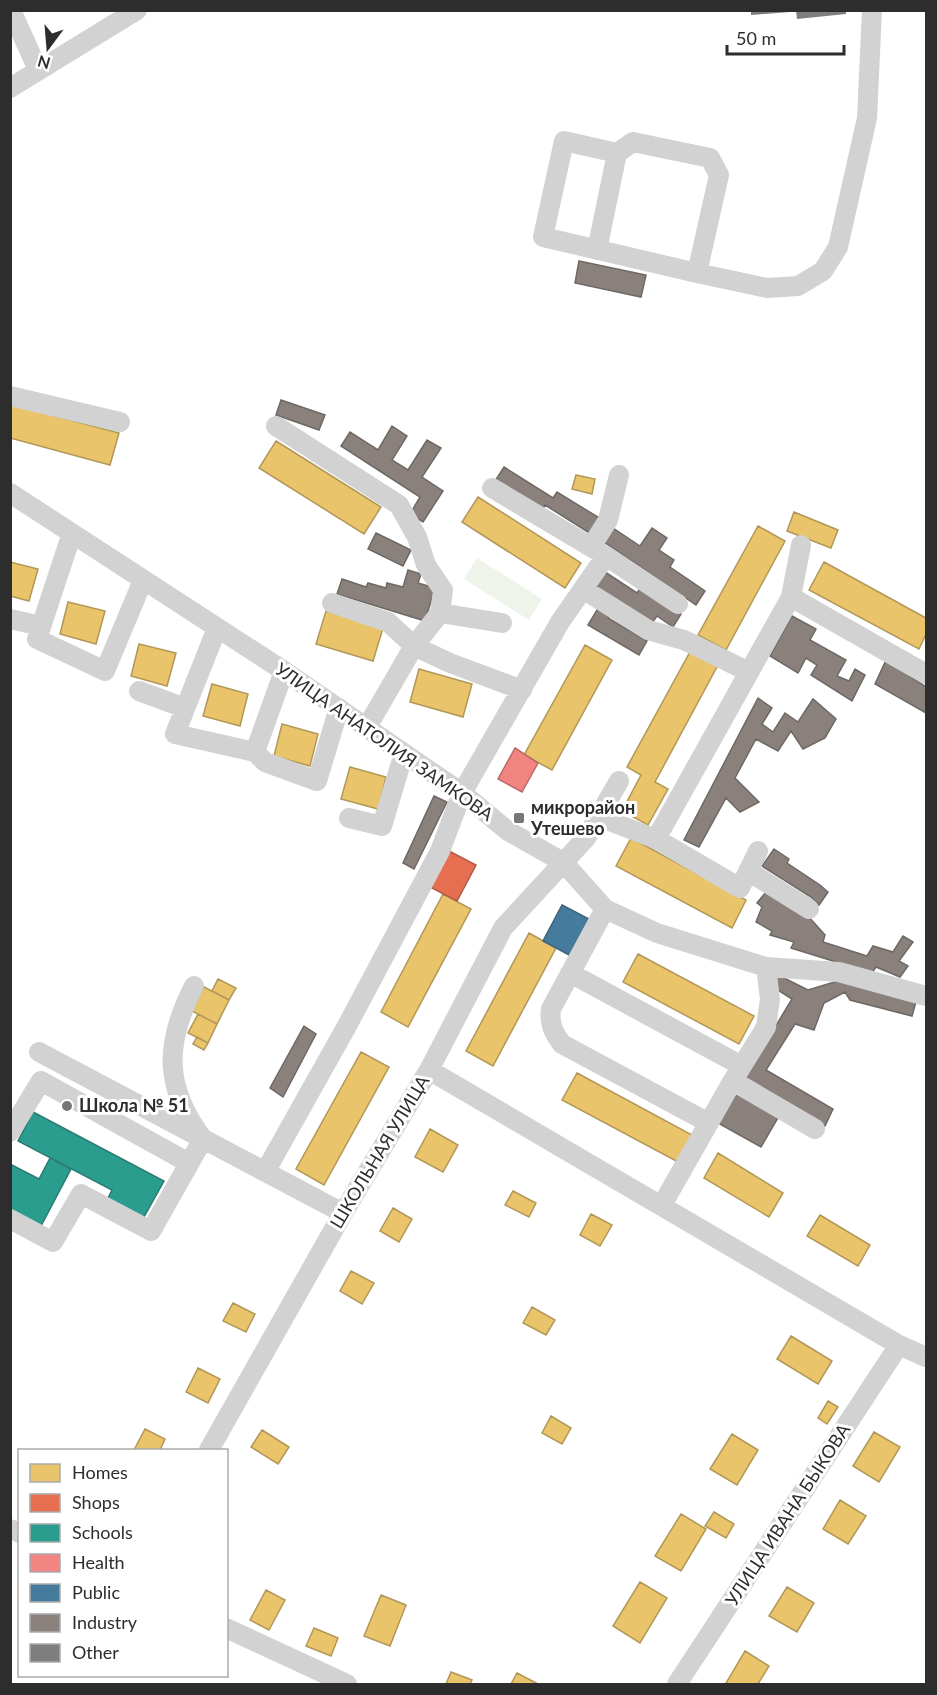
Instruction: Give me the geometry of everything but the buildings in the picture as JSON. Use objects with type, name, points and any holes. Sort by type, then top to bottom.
[{"type":"street","points":[[11,10],[38,70]]},
{"type":"street","points":[[10,88],[137,10]]},
{"type":"street","points":[[618,153],[564,141],[543,237],[767,288],[798,286],[823,271],[838,247],[867,117],[872,10]]},
{"type":"street","points":[[597,250],[618,153],[633,142],[710,158],[719,175],[697,273]]},
{"type":"street","points":[[10,396],[120,423]]},
{"type":"street","points":[[276,426],[399,505],[417,537],[426,565],[443,590],[440,613],[414,646],[367,728]]},
{"type":"street","points":[[265,1172],[348,1024],[440,851],[462,793],[560,622],[583,589],[599,552],[619,475]]},
{"type":"street","points":[[492,488],[599,552],[678,604]]},
{"type":"street","name":"УЛИЦА АНАТОЛИЯ ЗАМКОВА","points":[[10,493],[284,670],[462,793],[508,831],[563,862],[605,909],[657,933],[766,967],[839,972],[927,996]]},
{"type":"street","points":[[72,533],[37,639],[105,670],[143,580]]},
{"type":"street","points":[[656,839],[791,597],[801,545]]},
{"type":"street","points":[[583,589],[648,630],[684,640],[749,672]]},
{"type":"street","points":[[791,597],[927,674]]},
{"type":"street","points":[[332,603],[388,622],[414,646],[450,663],[522,690]]},
{"type":"street","points":[[440,613],[502,623]]},
{"type":"street","points":[[10,619],[41,626]]},
{"type":"street","points":[[217,628],[175,734],[255,753],[265,762],[317,781],[339,708]]},
{"type":"street","points":[[255,753],[284,670]]},
{"type":"street","points":[[139,691],[185,708]]},
{"type":"street","points":[[349,818],[382,826],[404,753]]},
{"type":"street","name":"ШКОЛЬНАЯ УЛИЦА","points":[[209,1449],[343,1213],[429,1070],[503,928],[586,838],[620,781]]},
{"type":"street","points":[[599,817],[656,839],[740,888],[758,850]]},
{"type":"street","points":[[748,872],[809,909]]},
{"type":"street","points":[[605,909],[551,1009],[549,1020],[554,1034],[562,1044],[709,1123]]},
{"type":"street","points":[[662,1205],[737,1073],[766,1027],[770,999],[766,967]]},
{"type":"street","points":[[570,973],[737,1073],[815,1129]]},
{"type":"street","points":[[194,986],[175,1029],[171,1056],[176,1090],[188,1120],[202,1138]]},
{"type":"street","points":[[39,1052],[343,1213]]},
{"type":"street","points":[[429,1070],[899,1345],[927,1357]]},
{"type":"street","points":[[10,1132],[40,1081],[189,1164]]},
{"type":"street","points":[[10,1219],[53,1242],[81,1194],[152,1231],[202,1138]]},
{"type":"street","name":"УЛИЦА ИВАНА БЫКОВА","points":[[677,1684],[899,1345]]},
{"type":"street","points":[[228,1629],[347,1684]]},
{"type":"shaded area","points":[[477,558],[542,599],[529,620],[464,579]]},
{"type":"place","name":"микрорайон Утешево","points":[[519,818]]},
{"type":"place","name":"Школа № 51","points":[[67,1106]]}]
